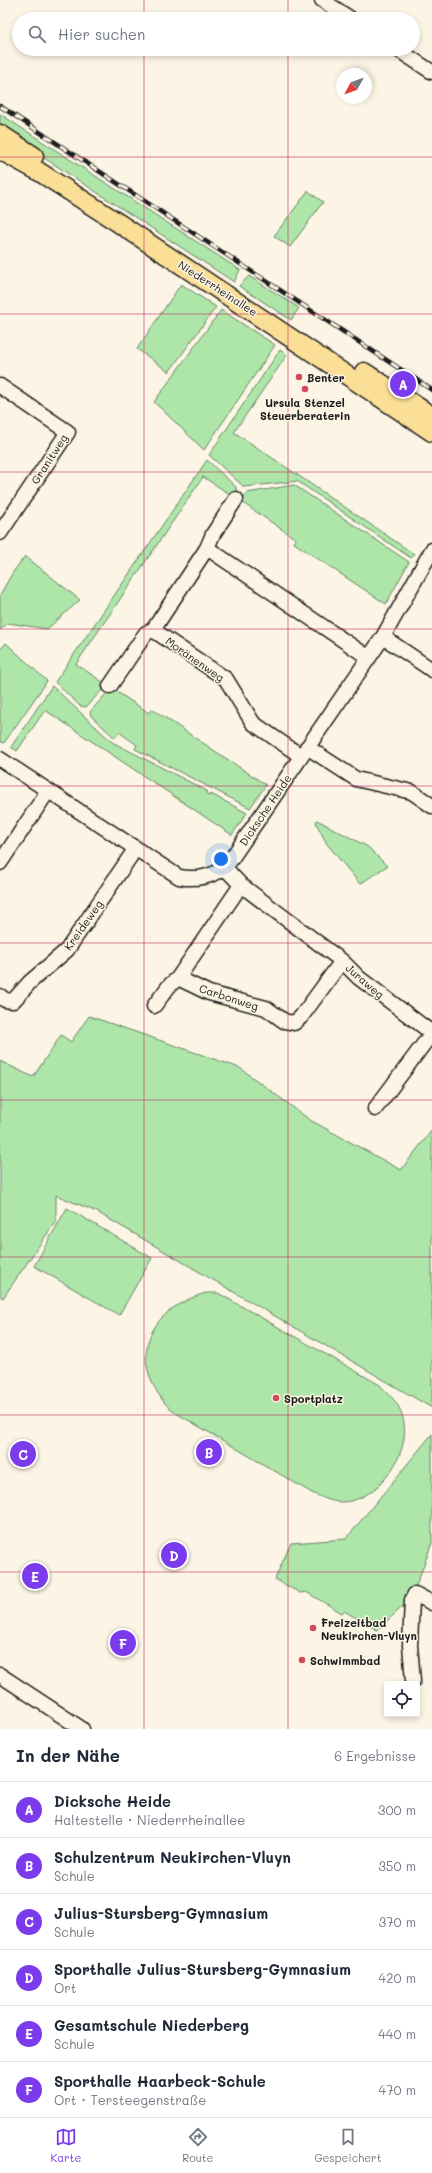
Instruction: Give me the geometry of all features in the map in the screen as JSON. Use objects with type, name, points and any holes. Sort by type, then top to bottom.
[{"type":"main road","name":"Niederrheinallee","points":[[0,134],[432,416]]},
{"type":"main road","name":"Niederrheinallee","points":[[0,150],[38,171],[124,227],[432,432]]},
{"type":"street","points":[[322,0],[340,12]]},
{"type":"street","points":[[408,56],[432,72]]},
{"type":"street","name":"Granitweg","points":[[0,386],[68,432],[0,534]]},
{"type":"street","points":[[110,686],[146,633],[153,630],[207,548],[213,534],[236,499]]},
{"type":"street","points":[[207,548],[368,657]]},
{"type":"street","name":"Dicksche Heide","points":[[226,868],[383,636],[432,550]]},
{"type":"street","name":"Moränenweg","points":[[153,630],[226,679],[253,723],[356,779],[412,792],[432,806]]},
{"type":"street","points":[[383,636],[432,670]]},
{"type":"street","points":[[0,759],[179,877],[192,879],[201,878],[213,875],[226,868]]},
{"type":"street","points":[[0,863],[48,791]]},
{"type":"street","name":"Kreideweg","points":[[0,996],[5,1000],[13,1001],[30,982],[67,950],[136,848]]},
{"type":"street","name":"Juraweg","points":[[226,868],[241,885],[342,961],[359,978],[432,1033],[375,1109]]},
{"type":"street","points":[[154,1006],[169,986],[178,978],[241,885]]},
{"type":"street","name":"Carbonweg","points":[[178,978],[209,993],[266,1008],[284,1021],[294,1023],[301,1017],[342,961]]},
{"type":"street","points":[[413,1681],[410,1645],[412,1600],[415,1594],[432,1603]]},
{"type":"street","points":[[0,1675],[82,1729]]},
{"type":"green space","points":[[0,114],[240,270],[234,282],[0,129]]},
{"type":"green space","points":[[308,191],[323,202],[290,247],[274,236]]},
{"type":"green space","points":[[249,276],[299,308],[291,320],[239,286]]},
{"type":"green space","points":[[181,284],[216,307],[169,372],[137,349]]},
{"type":"green space","points":[[221,310],[275,345],[204,450],[154,402]]},
{"type":"green space","points":[[280,350],[287,355],[234,432],[414,554],[411,558],[297,481],[244,487],[209,455]]},
{"type":"green space","points":[[207,460],[236,487],[236,491],[233,496],[203,477],[76,664],[107,685],[86,707],[80,706],[55,682]]},
{"type":"green space","points":[[294,485],[409,562],[386,604],[294,543],[296,539],[240,501],[247,493]]},
{"type":"green space","points":[[25,556],[80,600],[47,629],[8,623],[0,630],[0,595],[13,572]]},
{"type":"green space","points":[[6,643],[47,681],[4,743],[0,741],[0,650]]},
{"type":"green space","points":[[52,686],[112,742],[207,791],[206,793],[209,796],[211,794],[247,813],[232,835],[45,710],[17,751],[11,747]]},
{"type":"green space","points":[[111,688],[149,713],[152,709],[266,785],[250,808],[135,749],[137,745],[119,732],[115,738],[91,716],[90,712]]},
{"type":"green space","points":[[317,820],[368,847],[387,866],[360,884],[327,844],[316,823]]},
{"type":"green space","points":[[89,1016],[240,1068],[310,1120],[401,1170],[432,1130],[432,1408],[97,1212],[56,1195],[56,1221],[3,1298],[0,1296],[0,1061],[33,1077],[61,1035],[71,1042]]},
{"type":"green space","points":[[67,1208],[152,1258],[119,1315],[34,1266]]},
{"type":"green space","name":"Sportplatz","points":[[206,1293],[218,1293],[380,1385],[390,1395],[398,1406],[404,1420],[404,1436],[400,1452],[393,1468],[383,1481],[370,1492],[356,1499],[341,1502],[326,1499],[312,1493],[171,1410],[157,1392],[149,1374],[146,1356],[149,1340],[156,1325],[168,1312],[185,1301]]},
{"type":"green space","points":[[432,1434],[432,1543],[411,1599],[377,1630],[344,1611],[342,1613],[306,1592],[300,1593],[275,1579],[291,1543],[346,1539]]},
{"type":"railway","points":[[0,106],[432,390]]},
{"type":"place","name":"Benter","points":[[299,377]]},
{"type":"place","name":"Dicksche Heide","points":[[403,384]]},
{"type":"place","name":"Ursula Stenzel Steuerberaterin","points":[[305,389]]},
{"type":"place","name":"Sportplatz","points":[[276,1398]]},
{"type":"place","name":"Schulzentrum Neukirchen-Vluyn","points":[[209,1452]]},
{"type":"place","name":"Julius-Stursberg-Gymnasium","points":[[23,1454]]},
{"type":"place","name":"Sporthalle Julius-Stursberg-Gymnasium","points":[[174,1555]]},
{"type":"place","name":"Gesamtschule Niederberg","points":[[35,1576]]},
{"type":"place","name":"Freizeitbad Neukirchen-Vluyn","points":[[313,1628]]},
{"type":"place","name":"Sporthalle Haarbeck-Schule","points":[[123,1643]]},
{"type":"place","name":"Schwimmbad","points":[[302,1660]]}]
